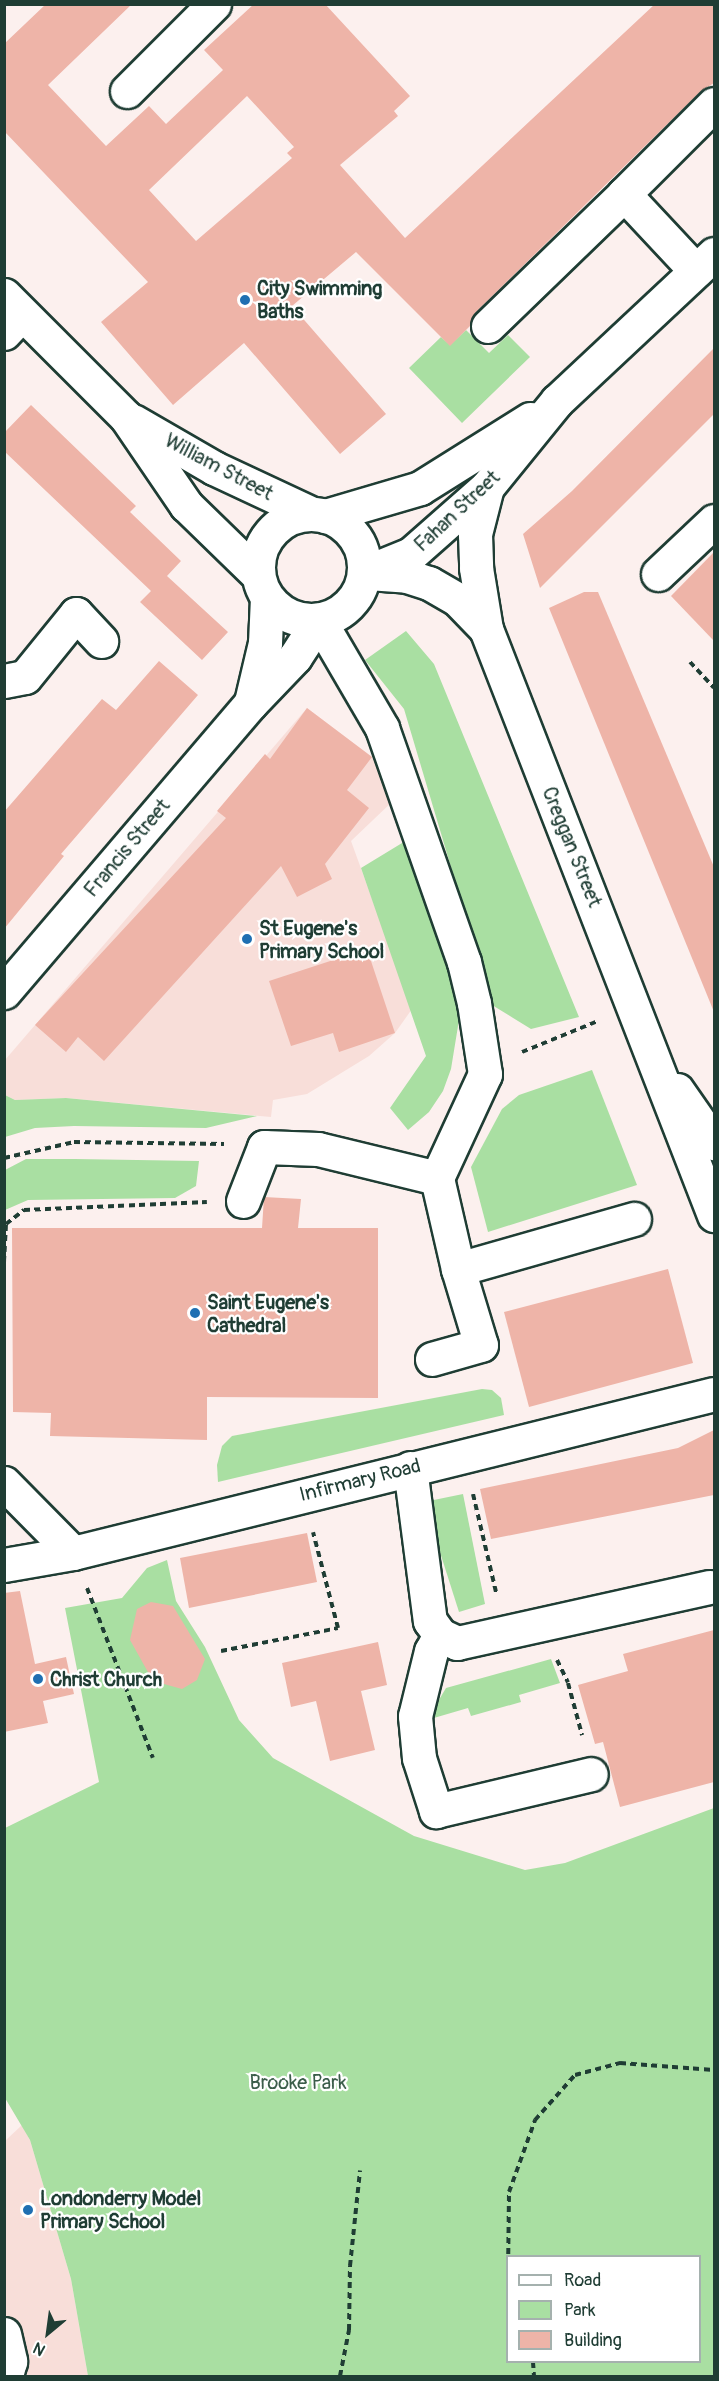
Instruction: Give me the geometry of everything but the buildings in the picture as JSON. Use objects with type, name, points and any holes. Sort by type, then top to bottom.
[{"type":"main road","points":[[127,91],[214,4]]},
{"type":"main road","points":[[488,326],[714,104]]},
{"type":"main road","points":[[624,194],[705,262]]},
{"type":"main road","name":"Fahan Street","points":[[364,573],[411,554],[487,488],[557,401],[705,262]]},
{"type":"main road","name":"William Street","points":[[10,314],[126,417],[214,468],[318,515]]},
{"type":"main road","name":"Fahan Street","points":[[318,515],[420,488],[557,401]]},
{"type":"main road","name":"William Street","points":[[126,417],[186,505],[263,587]]},
{"type":"main road","name":"Creggan Street","points":[[487,488],[475,534],[476,568],[486,629],[658,1064],[714,1215]]},
{"type":"main road","points":[[318,515],[350,531],[363,558],[364,573],[350,604],[336,615],[319,620],[290,617],[263,587],[262,546],[271,532],[289,519],[318,515]]},
{"type":"main road","points":[[658,574],[714,521]]},
{"type":"main road","name":"Creggan Street","points":[[364,573],[407,576],[429,583],[458,600],[486,629]]},
{"type":"main road","name":"Francis Street","points":[[250,704],[265,643],[263,587]]},
{"type":"main road","points":[[4,681],[25,677],[76,614],[101,641]]},
{"type":"main road","points":[[319,620],[382,728],[464,962],[485,1074],[437,1178],[458,1269],[481,1345],[432,1359]]},
{"type":"main road","name":"Francis Street","points":[[4,992],[250,704],[296,657],[319,620]]},
{"type":"main road","name":"Creggan Street","points":[[658,1064],[714,1143]]},
{"type":"main road","points":[[243,1201],[264,1147],[318,1149],[437,1178]]},
{"type":"main road","points":[[458,1269],[634,1219]]},
{"type":"main road","name":"Infirmary Road","points":[[4,1564],[73,1553],[303,1494],[714,1394]]},
{"type":"main road","points":[[410,1468],[430,1621],[440,1635],[457,1643],[473,1642],[710,1587]]},
{"type":"main road","points":[[4,1483],[73,1553]]},
{"type":"main road","points":[[440,1635],[430,1651],[416,1716],[419,1758],[435,1811],[591,1774]]},
{"type":"main road","points":[[4,2334],[10,2361],[6,2376]]},
{"type":"path","points":[[690,662],[714,688]]},
{"type":"path","points":[[485,1074],[514,1055],[635,1006]]},
{"type":"path","points":[[4,1158],[74,1142],[186,1141],[264,1147]]},
{"type":"path","points":[[4,1262],[6,1224],[24,1210],[243,1201]]},
{"type":"path","points":[[464,1455],[494,1593],[505,1590]]},
{"type":"path","points":[[221,1651],[338,1628],[303,1494]]},
{"type":"path","points":[[73,1553],[153,1758]]},
{"type":"path","points":[[507,2255],[509,2192],[535,2120],[574,2075],[620,2063],[714,2070]]},
{"type":"path","points":[[340,2376],[349,2330],[350,2266],[360,2171]]},
{"type":"shaded area","name":"St Eugene's Primary School","points":[[307,708],[372,757],[394,800],[351,841],[412,1009],[395,1033],[369,1056],[307,1094],[273,1100],[271,1117],[66,1098],[15,1100],[5,1095],[5,1060]]},
{"type":"shaded area","name":"Londonderry Model Primary School","points":[[22,2125],[30,2140],[71,2279],[88,2376],[5,2376],[5,2141]]},
{"type":"green space","points":[[466,330],[489,353],[508,335],[530,357],[462,423],[409,368],[441,337],[450,345]]},
{"type":"green space","points":[[406,631],[434,664],[579,1017],[531,1029],[492,1005],[404,709],[365,660]]},
{"type":"green space","points":[[407,840],[456,990],[459,1020],[451,1069],[443,1091],[429,1112],[408,1130],[390,1108],[426,1056],[361,868]]},
{"type":"green space","points":[[592,1070],[637,1185],[488,1232],[471,1167],[502,1109],[519,1095]]},
{"type":"green space","points":[[5,1095],[15,1100],[66,1098],[257,1116],[206,1128],[74,1126],[35,1128],[5,1137]]},
{"type":"green space","points":[[26,1159],[199,1161],[196,1186],[175,1198],[28,1200],[5,1210],[5,1170]]},
{"type":"green space","points":[[482,1389],[492,1390],[501,1398],[504,1415],[218,1482],[217,1465],[222,1446],[232,1436]]},
{"type":"green space","points":[[463,1494],[485,1604],[459,1612],[424,1502]]},
{"type":"green space","name":"Brooke Park","points":[[167,1560],[176,1601],[205,1647],[239,1720],[273,1758],[414,1836],[525,1870],[565,1863],[714,1808],[714,2376],[88,2376],[71,2279],[30,2140],[5,2098],[5,1828],[99,1782],[65,1608],[122,1598],[147,1568]]},
{"type":"green space","points":[[551,1659],[560,1683],[519,1695],[521,1702],[471,1716],[468,1708],[427,1720],[446,1688]]},
{"type":"place","name":"City Swimming Baths","points":[[245,300]]},
{"type":"place","name":"St Eugene's Primary School","points":[[247,939]]},
{"type":"place","name":"Saint Eugene's Cathedral","points":[[195,1313]]},
{"type":"place","name":"Christ Church","points":[[38,1679]]},
{"type":"place","name":"Londonderry Model Primary School","points":[[28,2210]]}]
